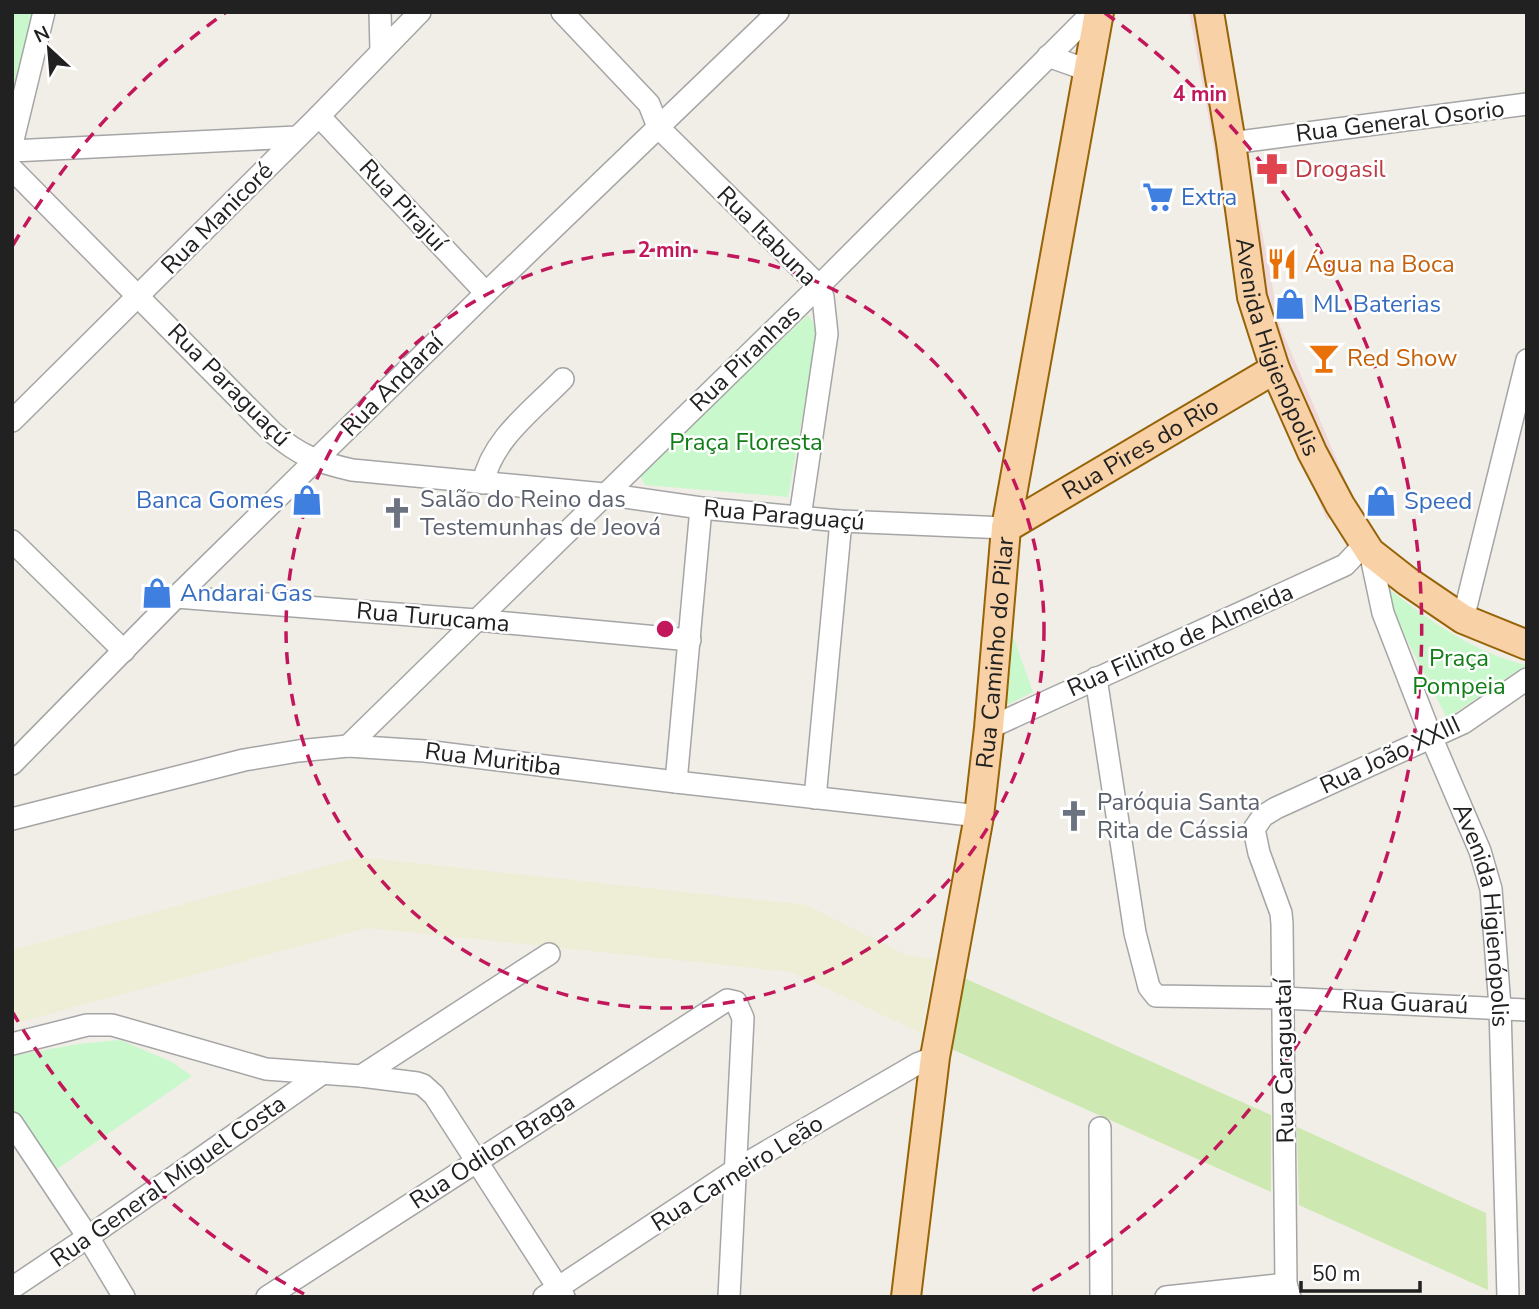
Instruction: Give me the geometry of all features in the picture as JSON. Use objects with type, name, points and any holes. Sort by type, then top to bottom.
[{"type":"main road","name":"Rua Caminho do Pilar","points":[[906,1297],[935,1057],[979,816],[1006,528],[1099,12]]},
{"type":"main road","name":"Avenida Higienópolis","points":[[1209,12],[1231,143],[1252,296],[1275,369],[1311,452],[1367,548]]},
{"type":"main road","name":"Rua Pires do Rio","points":[[1006,528],[1275,369]]},
{"type":"main road","points":[[1367,548],[1407,581],[1463,618],[1527,645]]},
{"type":"street","points":[[12,144],[44,12]]},
{"type":"street","points":[[380,12],[381,50]]},
{"type":"street","name":"Rua Manicoré","points":[[12,421],[319,116],[419,12]]},
{"type":"street","name":"Rua Itabuna","points":[[562,12],[649,104],[658,127],[819,286],[825,305],[827,334],[800,517]]},
{"type":"street","name":"Rua Andaraí","points":[[12,764],[176,597],[778,12]]},
{"type":"street","name":"Rua Piranhas","points":[[348,746],[819,286],[1093,12]]},
{"type":"street","points":[[1048,56],[1088,73]]},
{"type":"street","name":"Rua General Osorio","points":[[1231,143],[1527,104]]},
{"type":"street","name":"Rua Pirajuí","points":[[319,116],[486,293]]},
{"type":"street","points":[[12,150],[297,137]]},
{"type":"street","name":"Rua Paraguaçú","points":[[12,169],[272,432],[288,446],[315,461],[352,470],[604,494],[701,508],[841,522],[1006,528]]},
{"type":"street","points":[[1463,618],[1526,367]]},
{"type":"street","points":[[483,483],[486,464],[498,445],[564,379]]},
{"type":"street","points":[[676,782],[701,508]]},
{"type":"street","points":[[815,797],[841,522]]},
{"type":"street","points":[[12,541],[124,651]]},
{"type":"street","name":"Rua Filinto de Almeida","points":[[989,728],[1345,565],[1367,548]]},
{"type":"street","name":"Avenida Higienópolis","points":[[1367,548],[1383,614],[1480,851],[1491,889],[1500,1007],[1508,1297]]},
{"type":"street","name":"Rua Turucama","points":[[176,597],[690,640]]},
{"type":"street","name":"Rua Guaraú","points":[[1096,678],[1135,933],[1151,992],[1156,996],[1283,998],[1527,1010]]},
{"type":"street","name":"Rua João XXIII","points":[[1254,829],[1263,817],[1276,808],[1464,723],[1527,679]]},
{"type":"street","name":"Rua Muritiba","points":[[12,819],[244,760],[348,746],[425,751],[979,816]]},
{"type":"street","name":"Rua Caraguataí","points":[[1254,829],[1257,847],[1281,913],[1288,1290]]},
{"type":"street","points":[[360,1076],[549,954]]},
{"type":"street","name":"Rua Odilon Braga","points":[[268,1297],[727,1000],[736,1002],[743,1018],[736,1170]]},
{"type":"street","points":[[12,1044],[87,1025],[112,1026],[267,1069],[360,1076],[423,1085],[434,1095],[477,1161],[556,1294]]},
{"type":"street","name":"Rua Carneiro Leão","points":[[556,1294],[736,1170],[917,1064],[935,1057]]},
{"type":"street","name":"Rua General Miguel Costa","points":[[12,1288],[323,1073]]},
{"type":"street","points":[[12,1123],[88,1237],[124,1297]]},
{"type":"street","points":[[1100,1128],[1101,1297]]},
{"type":"street","points":[[729,1297],[736,1170]]},
{"type":"street","points":[[1166,1297],[1288,1290]]},
{"type":"shaded area","points":[[1189,12],[1220,12],[1280,326],[1356,505],[1327,520],[1242,320]]},
{"type":"green space","points":[[12,12],[38,12],[12,103]]},
{"type":"green space","name":"Praça Floresta","points":[[808,315],[818,330],[788,497],[645,485],[639,473]]},
{"type":"green space","name":"Praça Pompeia","points":[[1389,589],[1420,613],[1471,644],[1507,660],[1526,665],[1447,718],[1391,609]]},
{"type":"green space","points":[[1010,628],[1033,692],[1003,707]]},
{"type":"green space","points":[[359,857],[807,905],[906,955],[934,959],[921,1033],[792,972],[367,928],[12,1024],[12,950]]},
{"type":"green space","points":[[964,978],[1271,1115],[1271,1192],[949,1048]]},
{"type":"green space","points":[[120,1040],[172,1062],[192,1076],[54,1171],[12,1108],[12,1056],[78,1044]]},
{"type":"green space","points":[[1297,1127],[1486,1213],[1488,1290],[1299,1205]]},
{"type":"place","name":"Drogasil","points":[[1272,169]]},
{"type":"place","name":"Extra","points":[[1158,197]]},
{"type":"place","name":"Água na Boca","points":[[1282,264]]},
{"type":"place","name":"ML Baterias","points":[[1290,304]]},
{"type":"place","name":"Red Show","points":[[1324,358]]},
{"type":"place","name":"Banca Gomes","points":[[307,500]]},
{"type":"place","name":"Speed","points":[[1381,501]]},
{"type":"place","name":"Salão do Reino das Testemunhas de Jeová","points":[[397,513]]},
{"type":"place","name":"Andarai Gas","points":[[157,593]]},
{"type":"place","name":"Paróquia Santa Rita de Cássia","points":[[1074,816]]}]
